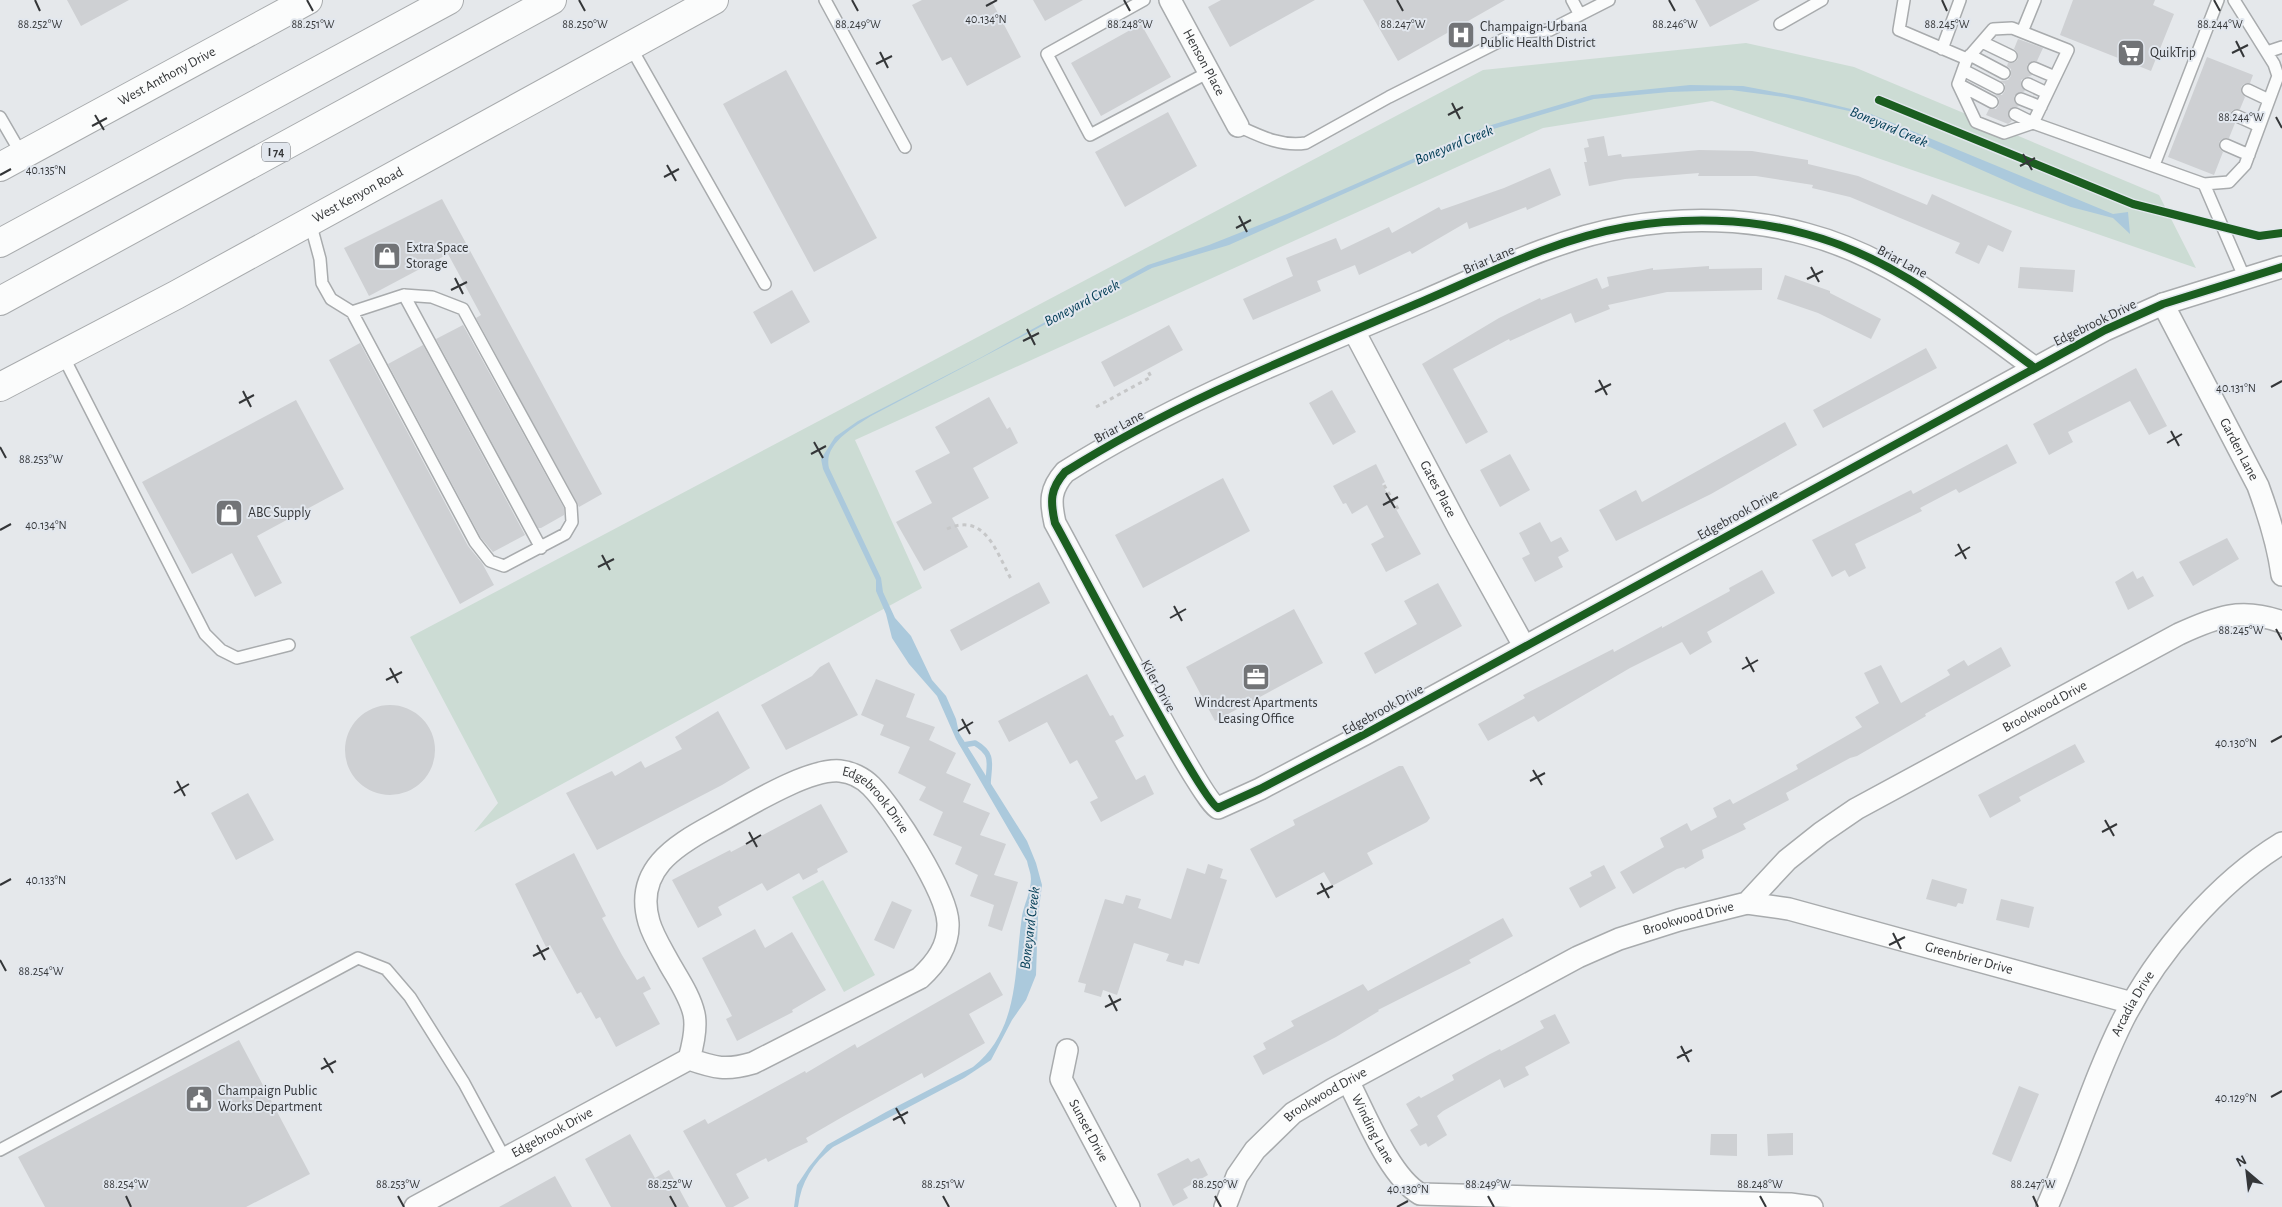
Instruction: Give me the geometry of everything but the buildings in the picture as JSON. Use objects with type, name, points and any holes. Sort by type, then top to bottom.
[{"type":"main road","name":"West Anthony Drive","points":[[11,161],[308,0]]},
{"type":"main road","points":[[0,243],[449,0]]},
{"type":"main road","name":"I 74","points":[[0,301],[552,0]]},
{"type":"main road","name":"West Kenyon Road","points":[[0,387],[176,295],[714,0]]},
{"type":"street","name":"Henson Place","points":[[1170,0],[1238,126]]},
{"type":"street","name":"Briar Lane","points":[[1083,574],[1055,523],[1050,502],[1054,486],[1065,472],[1190,404],[1354,331],[1545,250],[1588,235],[1626,226],[1710,221],[1772,226],[1836,243],[1875,261],[1947,302],[2035,368]]},
{"type":"street","name":"Edgebrook Drive","points":[[1216,807],[1224,806],[1260,789],[2105,330],[2163,304],[2282,267]]},
{"type":"street","name":"Garden Lane","points":[[2163,304],[2258,486],[2279,552],[2282,575]]},
{"type":"street","name":"Gates Place","points":[[1354,331],[1459,529],[1524,646]]},
{"type":"street","name":"Kiler Drive","points":[[1083,574],[1180,752],[1205,795],[1216,807]]},
{"type":"street","name":"Brookwood Drive","points":[[1225,1207],[1238,1176],[1269,1134],[1293,1113],[1348,1080],[1578,957],[1619,939],[1680,920],[1747,903],[1787,860],[1821,833],[1856,809],[2179,634],[2208,620],[2233,614],[2267,616],[2282,622]]},
{"type":"street","name":"Edgebrook Drive","points":[[415,1207],[689,1059],[724,1069],[753,1063],[920,978],[932,967],[941,954],[947,937],[948,922],[941,898],[909,839],[885,802],[870,784],[856,775],[842,771],[819,773],[774,792],[686,840],[659,863],[652,873],[647,891],[646,908],[649,924],[685,991],[694,1013],[695,1026],[689,1059]]},
{"type":"street","name":"Arcadia Drive","points":[[2047,1207],[2096,1080],[2132,1003],[2174,942],[2211,901],[2248,868],[2282,843]]},
{"type":"street","name":"Greenbrier Drive","points":[[1747,903],[1789,908],[2132,1003]]},
{"type":"street","name":"Sunset Drive","points":[[1067,1050],[1061,1079],[1129,1207]]},
{"type":"street","name":"Winding Lane","points":[[1348,1080],[1396,1172],[1409,1187],[1420,1194],[1790,1204],[1812,1207]]},
{"type":"lane","points":[[825,0],[905,147]]},
{"type":"lane","points":[[1144,0],[1046,54],[1090,135],[1209,72]]},
{"type":"lane","points":[[1572,0],[1580,15]]},
{"type":"lane","points":[[1238,126],[1269,140],[1292,145],[1306,143],[1518,32],[1550,30],[1609,0]]},
{"type":"lane","points":[[1780,24],[1822,0]]},
{"type":"lane","points":[[1904,0],[1899,30],[1942,49],[1969,57],[2004,73]]},
{"type":"lane","points":[[1942,49],[1960,0]]},
{"type":"lane","points":[[2022,32],[2035,0]]},
{"type":"lane","points":[[2154,165],[2176,123],[2198,67],[2218,0]]},
{"type":"lane","points":[[2015,114],[2033,123],[2204,184],[2229,182],[2245,165],[2278,76],[2274,64],[2234,0]]},
{"type":"lane","points":[[2012,28],[2068,50],[2033,123],[2004,133],[1976,122],[1958,84],[1969,57],[1982,42],[1993,29],[2012,28]]},
{"type":"lane","points":[[1982,42],[2011,56]]},
{"type":"lane","points":[[630,46],[765,284]]},
{"type":"lane","points":[[2267,52],[2282,47]]},
{"type":"lane","points":[[2034,68],[2054,77]]},
{"type":"lane","points":[[1963,70],[1998,88]]},
{"type":"lane","points":[[1958,84],[1992,102]]},
{"type":"lane","points":[[2028,84],[2047,93]]},
{"type":"lane","points":[[2248,90],[2269,100]]},
{"type":"lane","points":[[2022,99],[2041,107]]},
{"type":"lane","points":[[2237,116],[2259,126]]},
{"type":"lane","points":[[0,117],[11,161]]},
{"type":"lane","points":[[2226,145],[2249,154]]},
{"type":"lane","points":[[2204,184],[2245,279]]},
{"type":"lane","points":[[310,222],[320,259],[322,283],[331,298],[352,312],[475,542],[490,562],[504,566],[566,534],[572,522],[571,506],[462,309],[432,297],[404,295],[352,312]]},
{"type":"lane","points":[[404,295],[541,548]]},
{"type":"lane","points":[[62,354],[205,634],[221,650],[237,658],[289,645]]},
{"type":"lane","points":[[0,1150],[358,958],[386,969],[410,998],[464,1083],[505,1159]]},
{"type":"path","points":[[1096,407],[1151,376],[1148,371]]},
{"type":"path","points":[[1384,485],[1398,508]]},
{"type":"path","points":[[947,528],[966,524],[978,526],[994,547],[1011,579]]},
{"type":"shaded area","points":[[1746,43],[1854,67],[2159,195],[2196,268],[1712,101],[1543,128],[855,440],[922,588],[474,832],[498,803],[410,637],[1483,70]]},
{"type":"shaded area","points":[[823,880],[875,975],[844,992],[792,897]]},
{"type":"water","points":[[1690,85],[1743,86],[1802,97],[1871,114],[2113,214],[2128,212],[2130,234],[2113,218],[2071,207],[2022,188],[1849,111],[1784,97],[1731,90],[1669,92],[1594,99],[1480,133],[1229,245],[1152,268],[871,416],[849,431],[841,437],[831,451],[828,459],[829,468],[881,578],[883,592],[895,618],[911,636],[932,680],[946,696],[956,719],[959,733],[1027,841],[1036,863],[1042,885],[1038,916],[1036,975],[1026,1000],[1012,1020],[991,1060],[964,1078],[833,1147],[814,1166],[805,1181],[798,1207],[794,1207],[797,1185],[827,1145],[973,1067],[988,1052],[999,1035],[1007,1017],[1012,998],[1022,916],[1031,879],[1027,861],[956,739],[937,696],[909,664],[892,638],[886,614],[876,591],[876,580],[823,469],[821,459],[835,437],[858,421],[982,357],[1148,265],[1209,245],[1287,214],[1488,126],[1592,95]]},
{"type":"waterway","name":"Boneyard Creek","points":[[961,742],[963,745],[975,743],[986,752],[989,762],[988,786]]},
{"type":"cycle path","points":[[1879,100],[2133,204],[2259,236],[2282,233]]},
{"type":"cycle path","points":[[2035,368],[1926,290],[1869,257],[1838,244],[1784,229],[1739,222],[1693,221],[1626,227],[1573,240],[1522,258],[1285,360],[1195,401],[1107,447],[1065,472],[1056,484],[1052,496],[1052,508],[1055,523],[1137,676],[1188,765],[1207,795],[1218,808],[1260,789],[1365,734],[2105,330],[2163,304],[2282,267]]},
{"type":"place","name":"Champaign-Urbana Public Health District","points":[[1461,35]]},
{"type":"place","name":"QuikTrip","points":[[2131,53]]},
{"type":"place","name":"Extra Space Storage","points":[[387,256]]},
{"type":"place","name":"ABC Supply","points":[[229,513]]},
{"type":"place","name":"Windcrest Apartments Leasing Office","points":[[1256,677]]},
{"type":"place","name":"Champaign Public Works Department","points":[[199,1099]]}]
